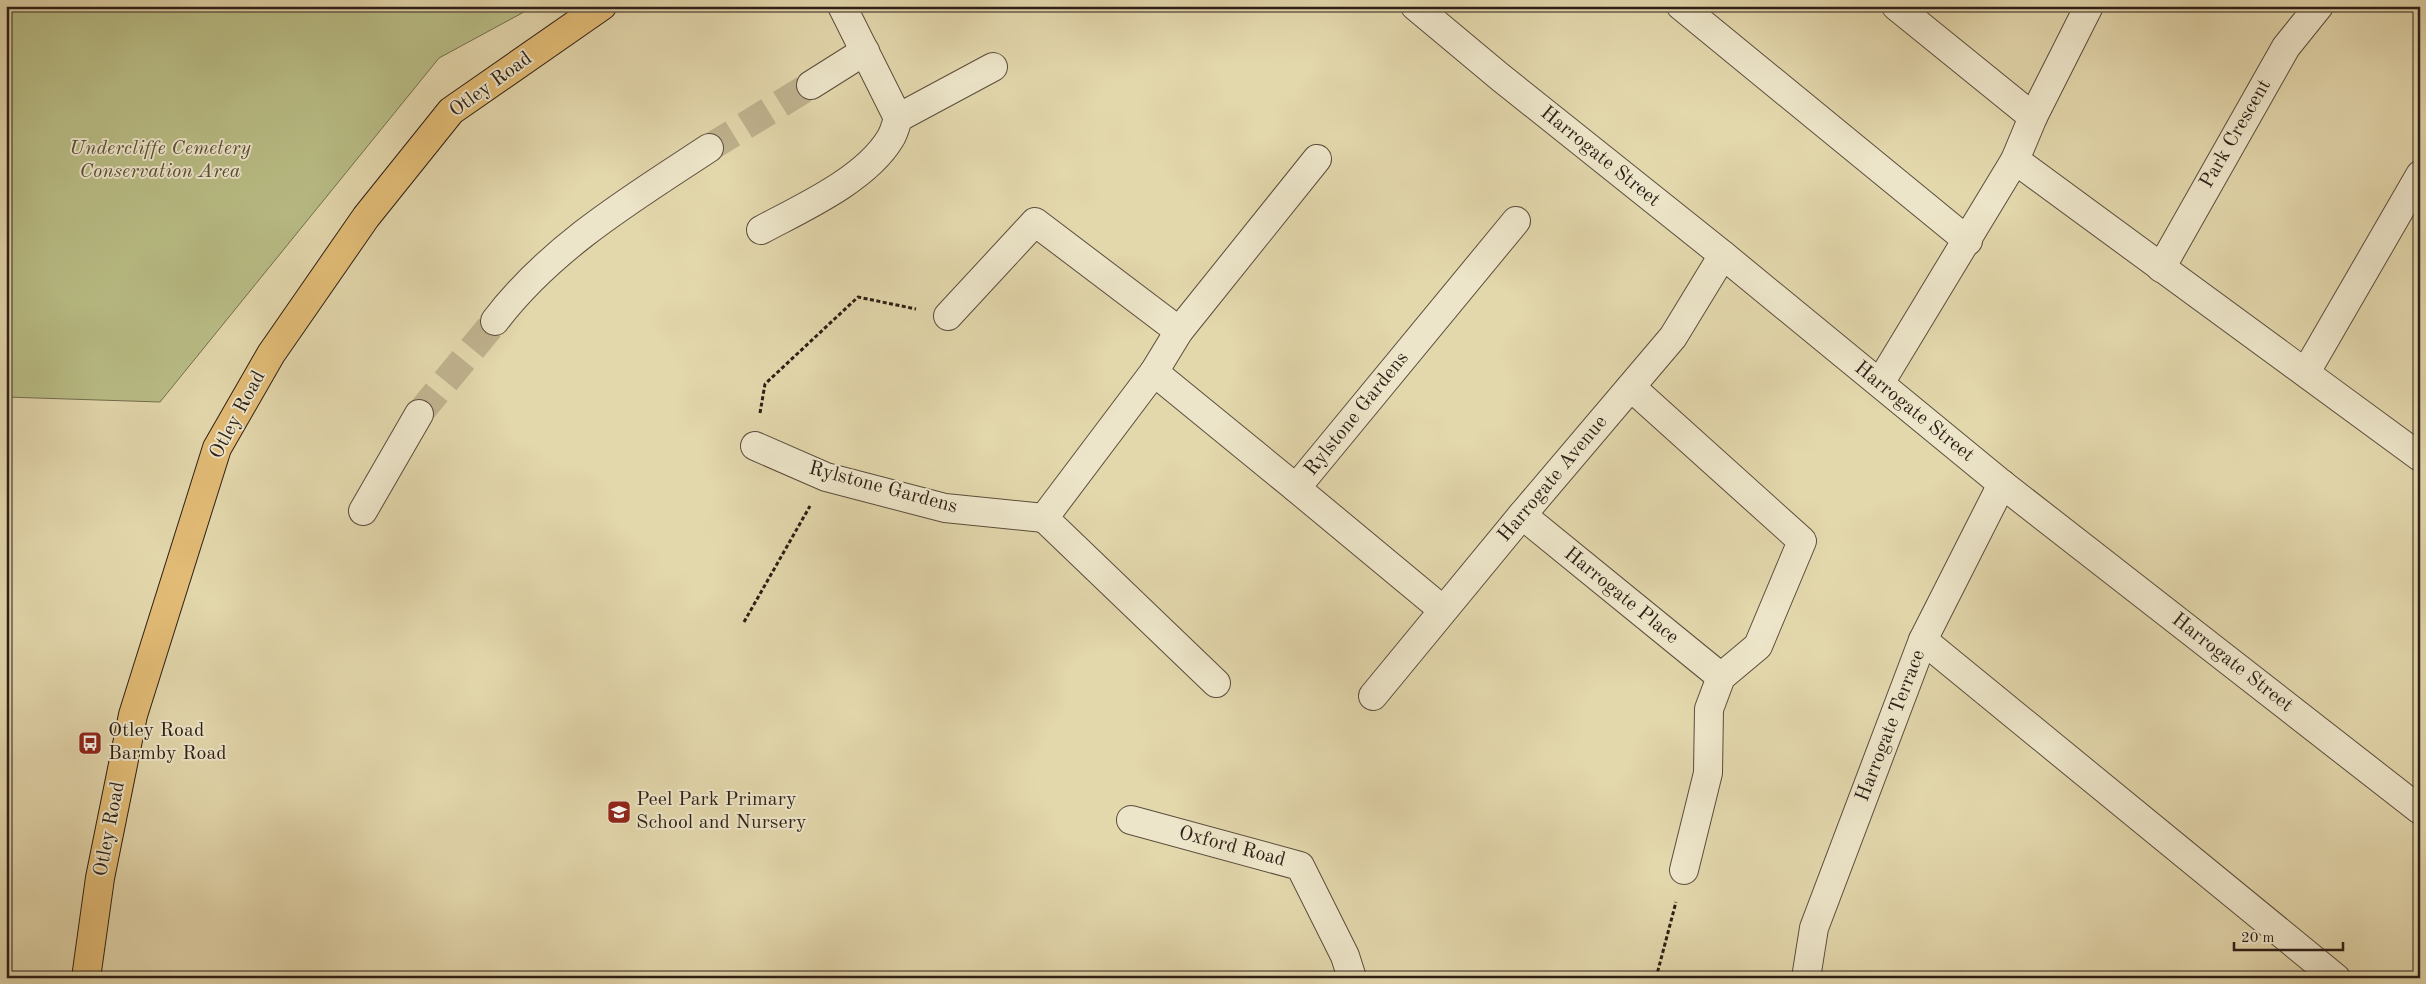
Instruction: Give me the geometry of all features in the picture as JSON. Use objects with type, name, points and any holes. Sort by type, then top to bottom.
[{"type":"main road","name":"Otley Road","points":[[86,978],[100,878],[133,715],[217,448],[271,354],[360,225],[451,111],[602,6]]},
{"type":"street","points":[[842,6],[898,118]]},
{"type":"street","name":"Harrogate Street","points":[[1415,6],[2002,484],[2420,810]]},
{"type":"street","points":[[1681,6],[1968,241]]},
{"type":"street","points":[[1896,6],[2033,117]]},
{"type":"street","points":[[1880,384],[1968,241],[2015,160],[2033,117],[2089,6]]},
{"type":"street","name":"Park Crescent","points":[[2161,268],[2286,47],[2318,6]]},
{"type":"street","points":[[811,85],[865,51]]},
{"type":"street","points":[[761,230],[832,192],[876,158],[891,138],[898,118],[993,67]]},
{"type":"street","points":[[495,321],[504,309],[560,253],[621,205],[709,148]]},
{"type":"street","points":[[1216,683],[1044,518],[1154,372],[1179,331],[1317,159]]},
{"type":"street","points":[[2015,160],[2420,457]]},
{"type":"street","points":[[2306,372],[2420,175]]},
{"type":"street","name":"Rylstone Gardens","points":[[1154,372],[1296,488],[1516,221]]},
{"type":"street","points":[[948,316],[1036,222],[1179,331]]},
{"type":"street","name":"Harrogate Avenue","points":[[1373,696],[1522,515],[1673,337],[1723,255]]},
{"type":"street","points":[[1631,386],[1802,541],[1758,646],[1721,676],[1709,709],[1708,773],[1684,870]]},
{"type":"street","points":[[363,511],[419,414]]},
{"type":"street","name":"Rylstone Gardens","points":[[754,446],[826,477],[945,508],[1044,518]]},
{"type":"street","name":"Harrogate Terrace","points":[[1806,978],[1814,928],[1923,640],[2002,484]]},
{"type":"street","points":[[1296,488],[1443,610]]},
{"type":"street","name":"Harrogate Place","points":[[1522,515],[1721,676]]},
{"type":"street","points":[[1923,640],[2336,978]]},
{"type":"street","name":"Oxford Road","points":[[1131,820],[1300,866],[1345,956],[1352,978]]},
{"type":"path","points":[[754,446],[765,384],[858,297],[948,316]]},
{"type":"path","points":[[744,622],[826,477]]},
{"type":"path","points":[[1656,978],[1684,870]]},
{"type":"green space","name":"Undercliffe Cemetery Conservation Area","points":[[6,6],[535,6],[439,58],[160,402],[6,397]]},
{"type":"tunnel","points":[[709,148],[811,85]]},
{"type":"tunnel","points":[[419,414],[495,321]]},
{"type":"place","name":"Otley Road Barmby Road","points":[[90,743]]},
{"type":"place","name":"Peel Park Primary School and Nursery","points":[[619,812]]}]
